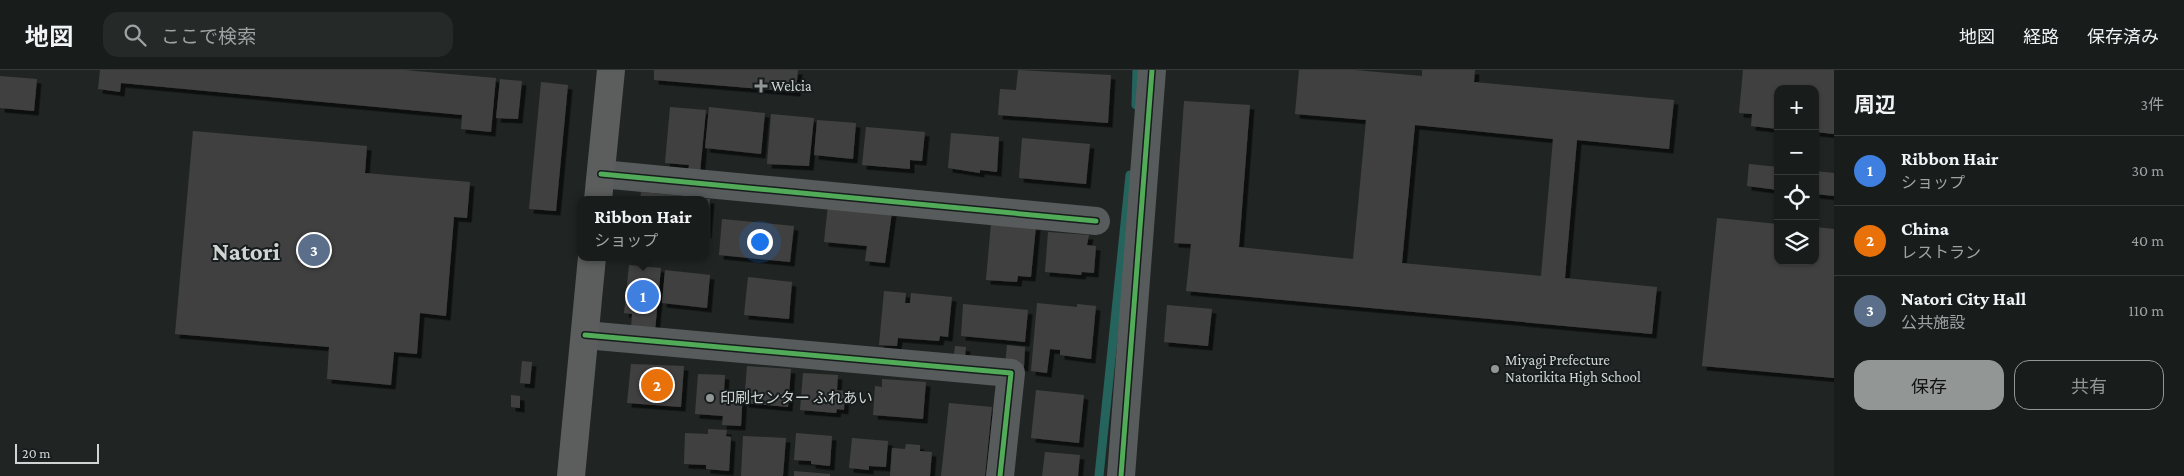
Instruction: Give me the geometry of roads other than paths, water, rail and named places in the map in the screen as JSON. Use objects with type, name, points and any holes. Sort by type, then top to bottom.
[{"type":"street","points":[[610,70],[599,187],[1096,221]]},
{"type":"street","points":[[1121,476],[1152,70]]},
{"type":"street","points":[[571,476],[592,261]]},
{"type":"street","points":[[585,335],[1011,373],[1000,476]]},
{"type":"waterway","points":[[1136,105],[1137,70]]},
{"type":"waterway","points":[[1099,476],[1130,175]]},
{"type":"place","name":"Welcia","points":[[761,86]]},
{"type":"place","name":"Natori City Hall","points":[[314,250]]},
{"type":"place","name":"Ribbon Hair","points":[[643,296]]},
{"type":"place","name":"Miyagi Prefecture Natorikita High School","points":[[1495,369]]},
{"type":"place","name":"China","points":[[657,385]]},
{"type":"place","name":"印刷センター ふれあい","points":[[710,398]]},
{"type":"district","name":"Natori","points":[[246,251]]}]
